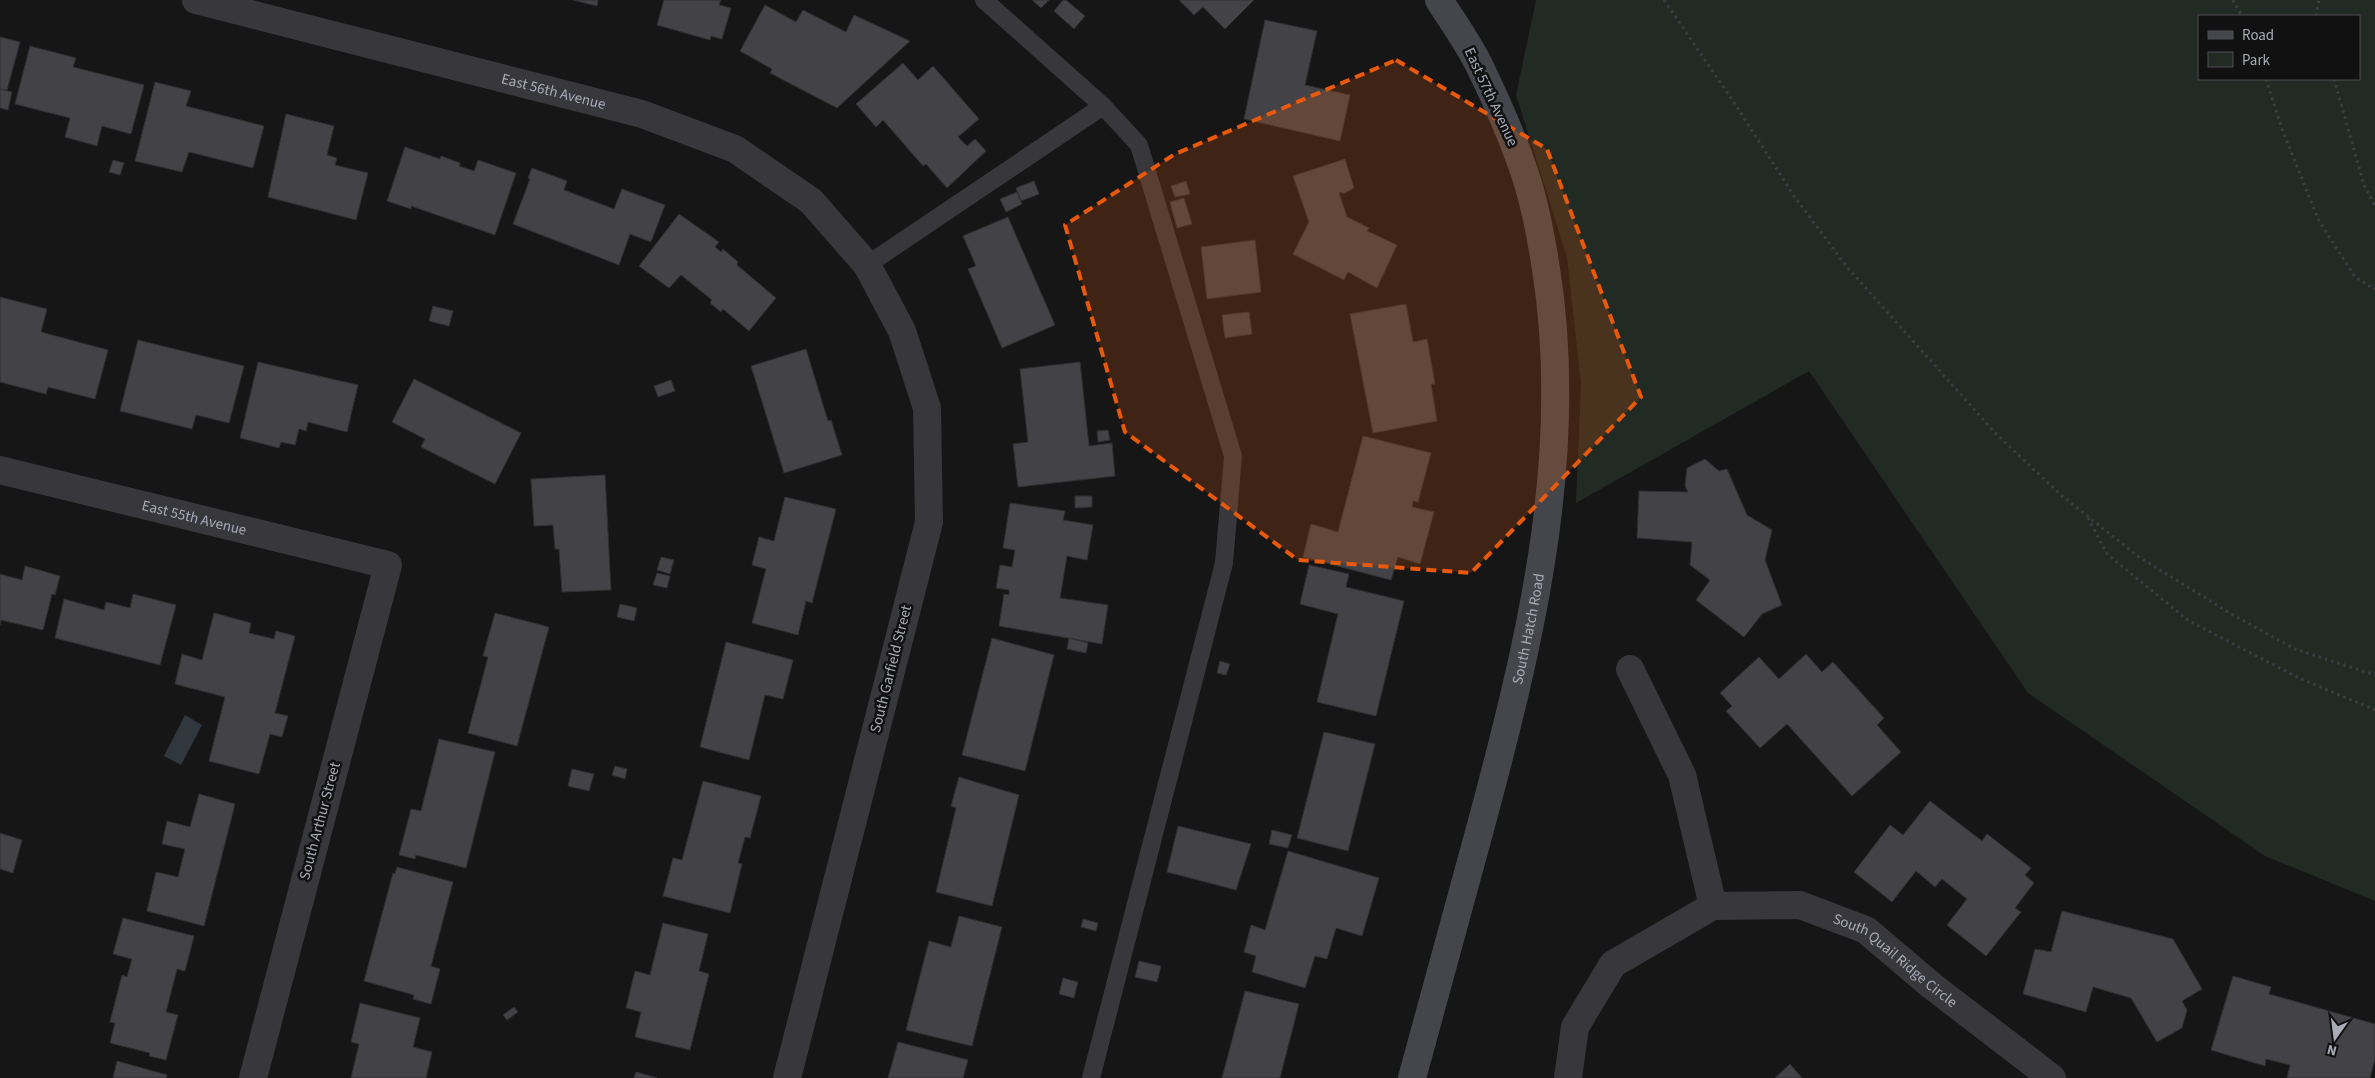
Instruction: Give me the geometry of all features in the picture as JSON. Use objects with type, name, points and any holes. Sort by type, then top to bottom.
[{"type":"main road","name":"East 57th Avenue","points":[[1439,0],[1479,65],[1524,170]]},
{"type":"main road","name":"South Hatch Road","points":[[1412,1078],[1506,731],[1526,648],[1542,565],[1554,438],[1556,356],[1549,289],[1539,227],[1524,170]]},
{"type":"street","name":"East 56th Avenue","points":[[196,0],[642,114],[735,149],[811,201],[868,265]]},
{"type":"street","name":"South Garfield Street","points":[[787,1078],[929,522],[927,408],[902,330],[868,265]]},
{"type":"street","name":"East 55th Avenue","points":[[0,470],[388,565]]},
{"type":"street","name":"South Arthur Street","points":[[253,1078],[388,565]]},
{"type":"street","points":[[1630,669],[1682,775],[1713,906]]},
{"type":"street","name":"South Quail Ridge Circle","points":[[1568,1078],[1576,1027],[1613,964],[1713,906],[1800,905],[1866,930],[1932,986],[2052,1078]]},
{"type":"lane","points":[[984,0],[1102,106],[1139,145],[1233,456],[1224,564],[1090,1078]]},
{"type":"lane","points":[[868,265],[1102,106]]},
{"type":"path","points":[[1664,0],[1733,101],[1794,196],[1846,267],[1997,435],[2062,495],[2139,557],[2233,616],[2295,649],[2375,675]]},
{"type":"path","points":[[2233,0],[2241,15]]},
{"type":"path","points":[[2316,15],[2319,0]]},
{"type":"path","points":[[2266,80],[2282,130],[2318,219],[2355,277],[2375,288]]},
{"type":"path","points":[[2334,80],[2364,185],[2375,206]]},
{"type":"path","points":[[2087,516],[2107,554],[2190,620],[2299,678],[2375,710]]},
{"type":"highlighted area","points":[[1396,60],[1547,149],[1641,397],[1471,573],[1298,560],[1125,432],[1065,225],[1175,154]]},
{"type":"green space","points":[[1536,0],[2375,0],[2375,901],[2265,856],[2028,693],[1809,371],[1576,503],[1581,384],[1567,257],[1516,95]]},
{"type":"shaded area","points":[[185,715],[202,725],[181,765],[164,756]]},
{"type":"building","points":[[573,0],[598,0],[597,6]]},
{"type":"building","points":[[664,0],[721,0],[719,5],[731,8],[722,39],[711,36],[710,40],[657,25]]},
{"type":"building","points":[[1032,0],[1049,0],[1041,8]]},
{"type":"building","points":[[1063,0],[1066,0],[1085,16],[1074,29],[1054,11]]},
{"type":"building","points":[[1179,0],[1254,0],[1225,29],[1203,7],[1194,15]]},
{"type":"building","points":[[765,5],[796,22],[803,10],[846,32],[854,15],[910,41],[837,108],[770,73],[772,69],[740,51]]},
{"type":"building","points":[[1265,20],[1317,31],[1305,85],[1350,95],[1340,141],[1244,119]]},
{"type":"building","points":[[0,37],[20,42],[7,90],[0,89]]},
{"type":"building","points":[[30,46],[76,58],[73,67],[144,85],[131,134],[102,126],[97,146],[65,137],[70,118],[15,104]]},
{"type":"building","points":[[903,63],[918,80],[933,66],[979,119],[958,137],[967,146],[975,139],[986,151],[947,188],[926,164],[923,166],[883,120],[876,127],[856,104]]},
{"type":"building","points":[[155,82],[191,91],[186,106],[264,126],[253,168],[189,152],[182,172],[135,161]]},
{"type":"building","points":[[0,89],[12,92],[8,110],[0,108]]},
{"type":"building","points":[[286,114],[334,126],[327,155],[337,158],[335,165],[368,173],[356,220],[268,197]]},
{"type":"building","points":[[405,147],[440,159],[441,156],[460,163],[459,166],[474,171],[478,160],[516,173],[495,235],[411,206],[411,209],[387,201]]},
{"type":"building","points":[[1345,159],[1354,188],[1343,194],[1342,192],[1339,193],[1347,217],[1369,228],[1367,231],[1397,245],[1377,288],[1348,272],[1344,280],[1293,254],[1309,222],[1293,176]]},
{"type":"building","points":[[113,160],[124,163],[120,175],[109,172]]},
{"type":"building","points":[[532,168],[567,181],[564,190],[614,209],[622,189],[665,205],[651,242],[630,234],[619,265],[513,224],[530,179],[528,178]]},
{"type":"building","points":[[1034,181],[1039,194],[1021,201],[1016,188]]},
{"type":"building","points":[[1186,181],[1190,194],[1175,197],[1171,186]]},
{"type":"building","points":[[1017,192],[1022,204],[1006,212],[1000,199]]},
{"type":"building","points":[[1184,198],[1192,224],[1177,228],[1170,202]]},
{"type":"building","points":[[679,214],[719,242],[715,247],[721,252],[723,249],[738,262],[737,265],[776,298],[749,331],[723,309],[721,312],[710,303],[712,300],[681,275],[669,288],[639,266]]},
{"type":"building","points":[[1008,217],[1055,325],[1002,348],[968,269],[976,266],[963,236]]},
{"type":"building","points":[[1255,240],[1261,292],[1207,299],[1201,247]]},
{"type":"building","points":[[0,297],[47,309],[41,332],[108,350],[95,399],[48,387],[46,394],[0,382]]},
{"type":"building","points":[[1406,304],[1413,342],[1427,339],[1435,384],[1431,384],[1437,421],[1373,433],[1350,314]]},
{"type":"building","points":[[433,306],[453,311],[449,326],[429,321]]},
{"type":"building","points":[[1249,312],[1252,334],[1225,338],[1222,315]]},
{"type":"building","points":[[138,340],[244,366],[229,423],[196,415],[192,429],[120,411]]},
{"type":"building","points":[[806,349],[828,421],[831,420],[842,455],[784,473],[751,366]]},
{"type":"building","points":[[258,362],[358,385],[347,432],[308,422],[306,431],[299,429],[295,445],[281,442],[279,448],[240,438]]},
{"type":"building","points":[[1080,362],[1089,446],[1112,443],[1115,476],[1018,487],[1013,444],[1028,442],[1020,369]]},
{"type":"building","points":[[414,379],[521,433],[495,484],[421,447],[425,439],[392,422]]},
{"type":"building","points":[[671,380],[675,391],[658,397],[654,386]]},
{"type":"building","points":[[1108,430],[1110,440],[1098,442],[1097,431]]},
{"type":"building","points":[[1363,436],[1431,453],[1418,502],[1413,501],[1412,507],[1434,512],[1420,564],[1398,557],[1391,580],[1303,557],[1311,524],[1338,532]]},
{"type":"building","points":[[1705,459],[1719,471],[1727,469],[1747,515],[1772,530],[1765,560],[1782,605],[1762,614],[1744,637],[1696,600],[1710,580],[1690,565],[1692,542],[1637,538],[1639,491],[1688,492],[1685,486],[1687,468]]},
{"type":"building","points":[[605,475],[611,590],[562,592],[559,549],[555,549],[553,525],[534,526],[531,479]]},
{"type":"building","points":[[1075,496],[1092,496],[1092,507],[1075,508]]},
{"type":"building","points":[[785,497],[836,509],[812,603],[806,601],[798,635],[752,623],[766,569],[752,565],[759,537],[774,541]]},
{"type":"building","points":[[1010,503],[1065,511],[1063,520],[1093,525],[1087,560],[1067,556],[1060,598],[1108,605],[1102,644],[999,626],[1004,594],[1009,595],[1009,590],[996,588],[1000,565],[1012,567],[1015,550],[1003,548]]},
{"type":"building","points":[[661,557],[674,560],[670,574],[657,570]]},
{"type":"building","points":[[1309,565],[1349,574],[1346,587],[1404,601],[1376,716],[1317,702],[1338,614],[1300,604]]},
{"type":"building","points":[[25,566],[60,576],[55,595],[52,594],[43,630],[1,620],[0,625],[0,574],[22,580]]},
{"type":"building","points":[[657,573],[670,576],[667,588],[653,585]]},
{"type":"building","points":[[133,594],[176,605],[160,665],[55,638],[64,599],[104,610],[106,602],[130,608]]},
{"type":"building","points":[[620,604],[637,608],[634,621],[617,617]]},
{"type":"building","points":[[214,613],[251,623],[249,633],[274,639],[276,631],[295,636],[275,713],[288,716],[282,737],[270,734],[259,774],[209,761],[225,697],[175,684],[182,654],[202,660]]},
{"type":"building","points":[[495,613],[549,627],[517,746],[468,733],[488,657],[483,656]]},
{"type":"building","points":[[992,638],[1054,655],[1025,771],[962,755]]},
{"type":"building","points":[[1069,638],[1088,643],[1086,653],[1067,649]]},
{"type":"building","points":[[726,642],[793,660],[783,699],[765,695],[749,760],[700,747]]},
{"type":"building","points":[[1806,654],[1822,672],[1833,662],[1884,718],[1877,725],[1901,752],[1852,796],[1787,724],[1760,748],[1726,711],[1732,706],[1720,693],[1759,657],[1779,679]]},
{"type":"building","points":[[1220,661],[1230,664],[1226,675],[1217,673]]},
{"type":"building","points":[[1324,732],[1375,744],[1348,851],[1297,838]]},
{"type":"building","points":[[439,739],[495,752],[466,868],[416,855],[415,859],[399,855],[411,809],[421,811]]},
{"type":"building","points":[[615,766],[627,769],[625,779],[612,775]]},
{"type":"building","points":[[572,769],[594,774],[589,791],[568,786]]},
{"type":"building","points":[[959,777],[1019,795],[992,906],[936,892],[956,808],[951,806]]},
{"type":"building","points":[[703,781],[761,796],[750,838],[745,837],[738,863],[742,864],[730,913],[663,896],[673,858],[682,860]]},
{"type":"building","points":[[199,794],[235,804],[204,926],[147,911],[156,872],[178,877],[185,849],[162,844],[167,821],[190,827]]},
{"type":"building","points":[[1930,801],[1982,841],[1987,834],[2031,868],[2025,875],[2034,883],[2015,908],[2021,912],[1986,956],[1947,925],[1967,899],[1942,879],[1935,887],[1916,871],[1892,902],[1854,872],[1890,825],[1903,835]]},
{"type":"building","points":[[1178,826],[1251,844],[1236,890],[1167,872]]},
{"type":"building","points":[[1272,830],[1292,835],[1288,848],[1269,844]]},
{"type":"building","points":[[0,833],[22,840],[13,873],[0,869]]},
{"type":"building","points":[[1288,851],[1379,878],[1362,936],[1336,928],[1327,959],[1315,956],[1305,988],[1252,972],[1256,956],[1244,952],[1251,925],[1265,930]]},
{"type":"building","points":[[397,867],[453,882],[431,966],[440,969],[431,1004],[413,999],[414,995],[364,981],[393,873],[395,874]]},
{"type":"building","points":[[2062,911],[2173,939],[2202,989],[2182,1001],[2187,1010],[2182,1028],[2157,1042],[2131,998],[2093,987],[2086,1012],[2023,994],[2035,949],[2051,952]]},
{"type":"building","points":[[959,916],[1002,927],[972,1046],[906,1030],[929,941],[951,947]]},
{"type":"building","points":[[123,918],[194,936],[185,971],[177,969],[166,1012],[178,1015],[166,1060],[149,1056],[150,1053],[110,1043],[115,1023],[110,1022],[122,975],[127,977],[132,959],[113,954]]},
{"type":"building","points":[[1083,919],[1098,923],[1096,931],[1081,927]]},
{"type":"building","points":[[663,923],[708,934],[699,971],[709,974],[690,1050],[635,1037],[641,1012],[626,1008],[635,971],[650,975]]},
{"type":"building","points":[[1139,961],[1161,966],[1157,982],[1135,977]]},
{"type":"building","points":[[2233,976],[2271,987],[2269,994],[2375,1024],[2375,1059],[2370,1078],[2287,1078],[2290,1065],[2266,1059],[2265,1066],[2211,1050]]},
{"type":"building","points":[[1063,978],[1078,982],[1074,998],[1059,994]]},
{"type":"building","points":[[1245,991],[1299,1004],[1280,1078],[1222,1078]]},
{"type":"building","points":[[360,1003],[420,1018],[413,1047],[432,1052],[426,1078],[351,1078],[359,1044],[351,1042]]},
{"type":"building","points":[[514,1007],[518,1012],[507,1020],[503,1015]]},
{"type":"building","points":[[898,1042],[968,1060],[963,1078],[888,1078]]},
{"type":"building","points":[[117,1061],[167,1075],[166,1078],[113,1078]]},
{"type":"building","points":[[1790,1064],[1802,1078],[1775,1078]]},
{"type":"building","points":[[636,1072],[657,1078],[634,1078]]}]
